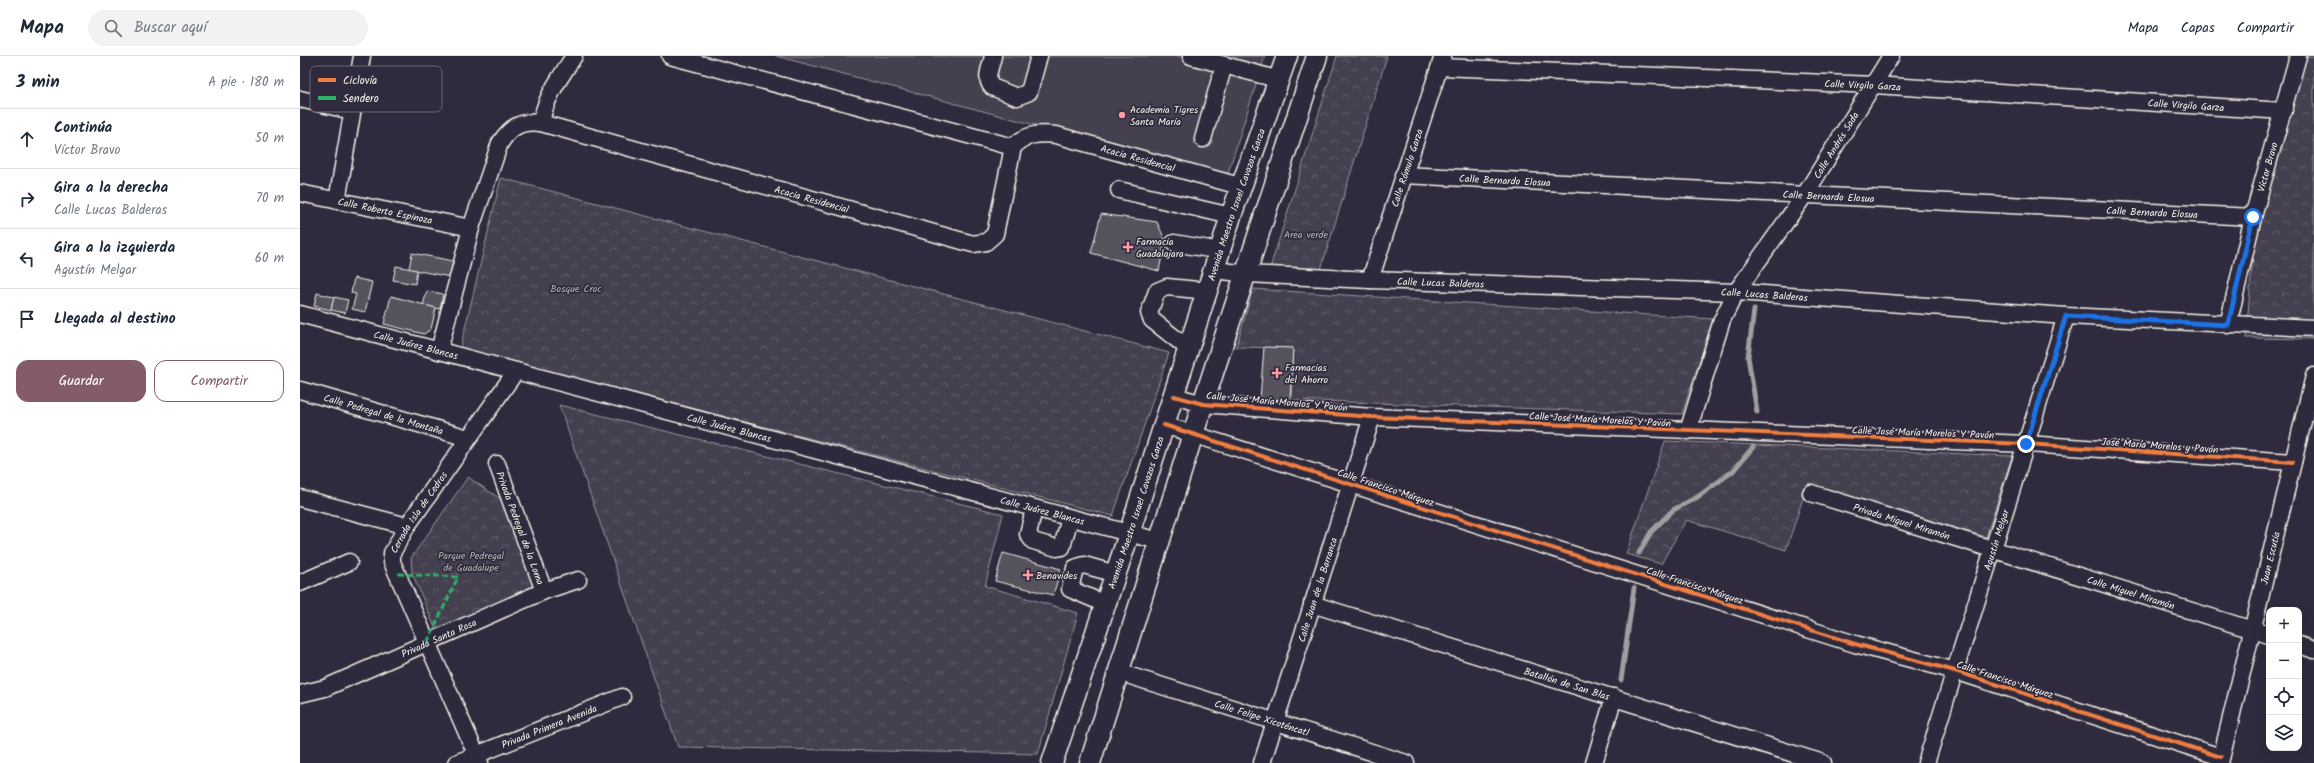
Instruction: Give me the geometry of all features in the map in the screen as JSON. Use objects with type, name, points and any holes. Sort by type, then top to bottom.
[{"type":"main road","name":"Avenida Maestro Israel Cavazos Garza","points":[[1052,763],[1116,574],[1215,270],[1231,216],[1243,187],[1287,56]]},
{"type":"main road","points":[[1090,763],[1193,434],[1247,274],[1317,56]]},
{"type":"street","points":[[360,66],[362,56]]},
{"type":"street","points":[[541,123],[545,104],[551,90],[574,56]]},
{"type":"street","points":[[670,56],[1013,147]]},
{"type":"street","points":[[993,56],[987,79],[989,84],[992,88],[1017,97],[1023,96],[1029,92],[1039,56]]},
{"type":"street","points":[[1191,56],[1280,80]]},
{"type":"street","name":"Calle Andrés Sada","points":[[1688,431],[1720,327],[1736,292],[1804,196],[1891,56]]},
{"type":"street","name":"Víctor Bravo","points":[[2228,325],[2253,217],[2284,111],[2298,56]]},
{"type":"street","name":"Calle Virgilo Garza","points":[[1442,62],[1874,85],[2284,111]]},
{"type":"street","name":"Calle Rómulo Garza","points":[[1370,280],[1403,176],[1442,62]]},
{"type":"street","points":[[1203,139],[1224,65]]},
{"type":"street","points":[[300,99],[310,101]]},
{"type":"street","points":[[337,201],[352,112]]},
{"type":"street","name":"Acacia Residencial","points":[[439,351],[471,228],[500,144],[506,134],[514,126],[525,122],[541,123],[973,244],[986,242],[995,234],[1013,147],[1020,139],[1038,133],[1056,135],[1243,187]]},
{"type":"street","name":"Calle Bernardo Elosua","points":[[1403,176],[2253,217]]},
{"type":"street","points":[[1119,190],[1231,216]]},
{"type":"street","name":"Calle Roberto Espinoza","points":[[300,193],[471,228]]},
{"type":"street","points":[[1174,243],[1221,251]]},
{"type":"street","name":"Calle Lucas Balderas","points":[[1215,270],[1247,274],[1370,280],[1736,292],[2066,316],[2314,328]]},
{"type":"street","points":[[1189,349],[1152,320],[1149,313],[1156,291],[1167,287],[1208,291]]},
{"type":"street","name":"Calle Juárez Blancas","points":[[300,314],[1159,542]]},
{"type":"street","name":"Agustín Melgar","points":[[1926,763],[2066,316]]},
{"type":"street","name":"Cerrada Isla de Cedros","points":[[478,759],[427,643],[407,592],[392,562],[392,553],[407,526],[516,371]]},
{"type":"street","name":"Juan Escutia","points":[[2221,760],[2314,376]]},
{"type":"street","name":"Calle Pedregal de la Montaña","points":[[300,390],[468,438]]},
{"type":"street","name":"Calle José María Morelos Y Pavón","points":[[1174,396],[1203,404],[1372,417],[2026,444]]},
{"type":"street","name":"Calle Juan de la Barranca","points":[[1262,763],[1274,721],[1372,417]]},
{"type":"street","name":"Calle Francisco Márquez","points":[[1164,425],[1848,641],[1955,671],[2221,760]]},
{"type":"street","name":"José María Morelos y Pavón","points":[[2026,444],[2293,462]]},
{"type":"street","name":"Privada Pedregal de la Loma","points":[[497,464],[544,591]]},
{"type":"street","name":"Privada Miguel Miramón","points":[[1811,493],[1994,548]]},
{"type":"street","points":[[300,498],[407,526]]},
{"type":"street","points":[[1034,509],[1028,534],[1029,539],[1057,548],[1062,547],[1070,518]]},
{"type":"street","name":"Calle Miguel Miramón","points":[[1994,548],[2266,634]]},
{"type":"street","points":[[300,582],[349,562]]},
{"type":"street","points":[[1105,604],[1070,589],[1075,568],[1084,565],[1116,574]]},
{"type":"street","name":"Privada Santa Rosa","points":[[300,694],[325,688],[544,591],[578,580]]},
{"type":"street","name":"Batallón de San Blas","points":[[1312,604],[1823,763]]},
{"type":"street","points":[[2302,646],[2314,650]]},
{"type":"street","name":"Calle Felipe Xicoténcatl","points":[[1118,672],[1406,763]]},
{"type":"street","name":"Privada Primera Avenida","points":[[456,763],[478,759],[622,697]]},
{"type":"street","points":[[1594,763],[1614,697]]},
{"type":"green space","name":"Academia Tigres Santa María","points":[[776,56],[1265,56],[1227,176]]},
{"type":"green space","name":"Area verde","points":[[1337,56],[1387,56],[1321,269],[1270,268]]},
{"type":"green space","points":[[2299,56],[2314,56],[2314,339],[2246,338],[2256,217]]},
{"type":"green space","name":"Bosque Croc","points":[[501,178],[1169,353],[1113,516],[460,349]]},
{"type":"green space","points":[[1253,289],[1713,319],[1682,414],[1291,400],[1293,348],[1236,347]]},
{"type":"green space","points":[[559,405],[1003,514],[985,586],[1078,613],[1038,754],[678,747]]},
{"type":"green space","points":[[1665,441],[2012,456],[1986,537],[1808,483],[1786,550],[1686,520],[1661,564],[1626,554]]},
{"type":"green space","name":"Parque Pedregal de Guadalupe","points":[[468,477],[502,500],[535,588],[436,630],[412,573],[411,558]]},
{"type":"building","name":"Farmacia Guadalajara","points":[[1101,214],[1157,222],[1165,240],[1159,271],[1091,253]]},
{"type":"building","points":[[412,253],[453,261],[450,277],[409,269]]},
{"type":"building","points":[[396,266],[417,270],[415,284],[393,280]]},
{"type":"building","points":[[354,278],[372,282],[365,312],[352,309],[356,294],[351,293]]},
{"type":"building","points":[[427,291],[443,294],[440,309],[423,305]]},
{"type":"building","points":[[317,293],[334,297],[331,310],[314,306]]},
{"type":"building","points":[[391,296],[436,308],[431,329],[424,334],[384,324]]},
{"type":"building","points":[[334,297],[348,300],[345,313],[331,310]]},
{"type":"building","name":"Farmacias del Ahorro","points":[[1264,347],[1293,348],[1290,400],[1260,399]]},
{"type":"building","name":"Benavides","points":[[1003,553],[1061,569],[1053,595],[995,581]]},
{"type":"waterway","points":[[1754,310],[1748,357],[1757,412]]},
{"type":"waterway","points":[[1639,553],[1651,532],[1673,510],[1699,496],[1733,471],[1753,447]]},
{"type":"waterway","points":[[1621,680],[1634,588]]},
{"type":"marked path","points":[[398,574],[458,577],[427,643]]},
{"type":"cycle path","points":[[1174,396],[1203,404],[1372,417],[2026,444],[2293,462]]},
{"type":"cycle path","points":[[1164,425],[1855,644],[1955,671],[2221,757]]},
{"type":"place","name":"Academia Tigres Santa María","points":[[1122,115]]},
{"type":"place","name":"Farmacia Guadalajara","points":[[1128,247]]},
{"type":"place","name":"Farmacias del Ahorro","points":[[1277,373]]},
{"type":"place","name":"Benavides","points":[[1028,575]]},
{"type":"route","points":[[2026,444],[2066,316],[2228,325],[2253,217]]}]
